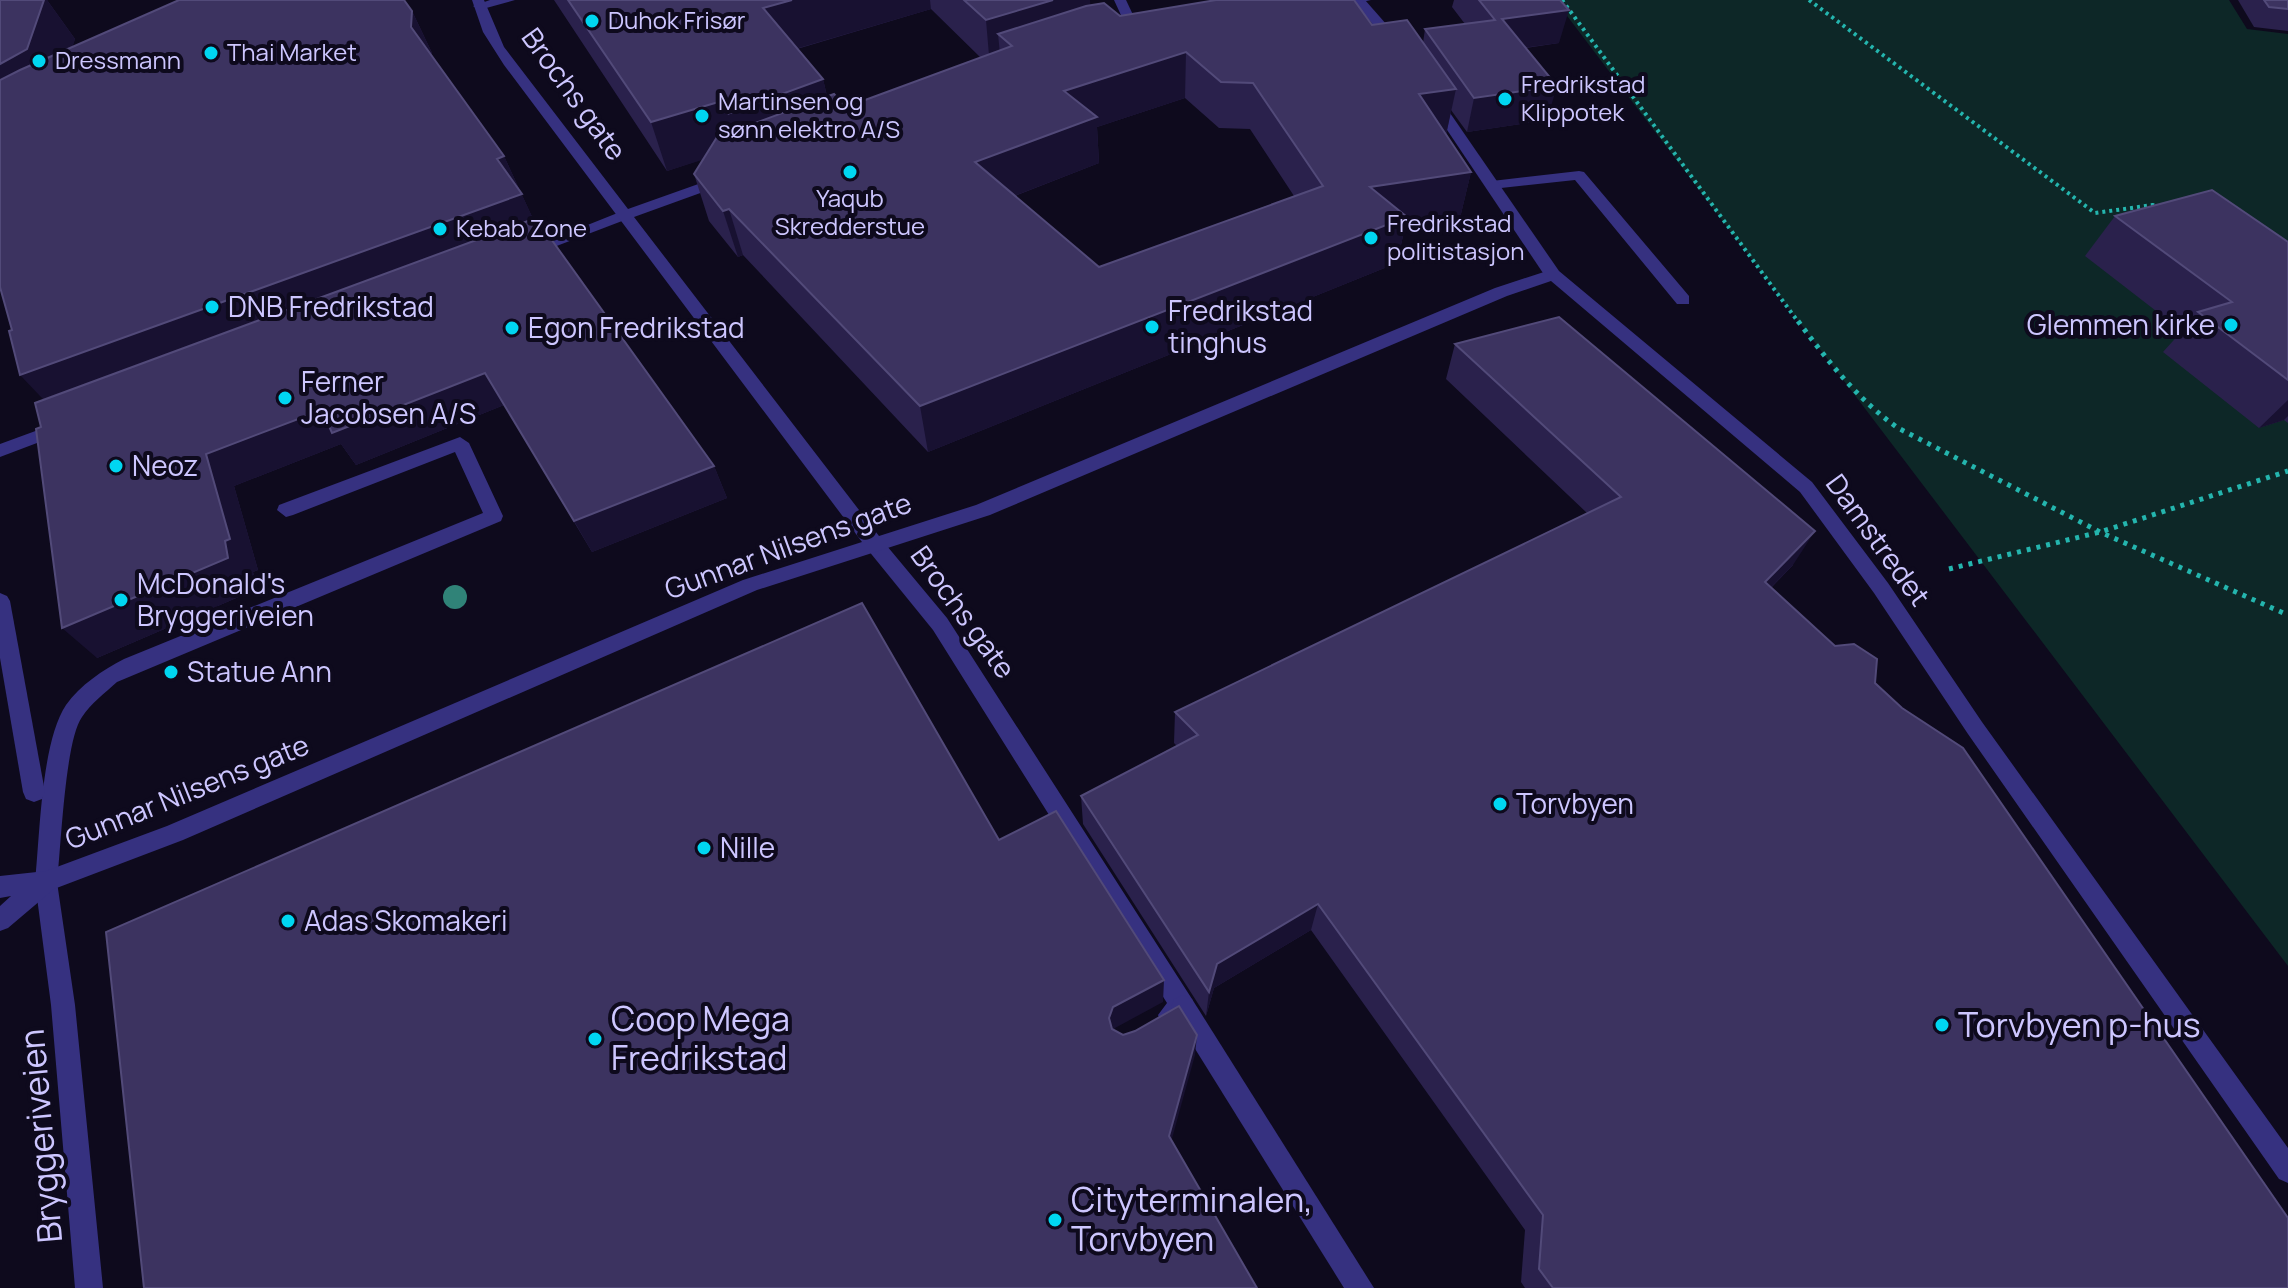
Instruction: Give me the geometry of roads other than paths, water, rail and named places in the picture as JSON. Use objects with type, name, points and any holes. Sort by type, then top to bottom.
[{"type":"street","points":[[478,3],[509,0]]},
{"type":"street","points":[[1120,0],[1137,35]]},
{"type":"street","points":[[1311,7],[1361,0],[1405,58]]},
{"type":"street","name":"Brochs gate","points":[[478,3],[494,39],[625,215],[801,440],[875,545],[940,624],[1360,1288]]},
{"type":"street","name":"Damstredet","points":[[1422,83],[1553,275],[1806,487],[1881,588],[1975,728],[2288,1170]]},
{"type":"street","points":[[514,257],[744,172]]},
{"type":"street","points":[[1492,185],[1579,175],[1683,300]]},
{"type":"street","name":"Gunnar Nilsens gate","points":[[0,887],[46,882],[175,833],[750,585],[983,510],[1501,292],[1553,275]]},
{"type":"street","points":[[0,451],[73,423]]},
{"type":"street","name":"Bryggeriveien","points":[[89,1288],[63,1005],[46,882],[56,782],[66,725],[75,709],[110,676],[131,665],[494,516],[460,443],[286,510]]},
{"type":"street","points":[[0,601],[34,792]]},
{"type":"street","name":"Gunnar Nilsens gate","points":[[0,920],[46,882]]},
{"type":"street","points":[[1148,1027],[1183,1007]]},
{"type":"place","name":"Duhok Frisør","points":[[592,21]]},
{"type":"place","name":"Thai Market","points":[[211,53]]},
{"type":"place","name":"Dressmann","points":[[39,61]]},
{"type":"place","name":"Fredrikstad Klippotek","points":[[1505,99]]},
{"type":"place","name":"Martinsen og sønn elektro A/S","points":[[702,116]]},
{"type":"place","name":"Yaqub Skredderstue","points":[[850,172]]},
{"type":"place","name":"Kebab Zone","points":[[440,229]]},
{"type":"place","name":"Fredrikstad politistasjon","points":[[1371,238]]},
{"type":"place","name":"DNB Fredrikstad","points":[[212,307]]},
{"type":"place","name":"Glemmen kirke","points":[[2231,325]]},
{"type":"place","name":"Fredrikstad tinghus","points":[[1152,327]]},
{"type":"place","name":"Egon Fredrikstad","points":[[512,328]]},
{"type":"place","name":"Ferner Jacobsen A/S","points":[[285,398]]},
{"type":"place","name":"Neoz","points":[[116,466]]},
{"type":"place","name":"McDonald's Bryggeriveien","points":[[121,600]]},
{"type":"place","name":"Statue Ann","points":[[171,672]]},
{"type":"place","name":"Torvbyen","points":[[1500,804]]},
{"type":"place","name":"Nille","points":[[704,848]]},
{"type":"place","name":"Adas Skomakeri","points":[[288,921]]},
{"type":"place","name":"Torvbyen p-hus","points":[[1942,1025]]},
{"type":"place","name":"Coop Mega Fredrikstad","points":[[595,1039]]},
{"type":"place","name":"Cityterminalen, Torvbyen","points":[[1055,1220]]}]
